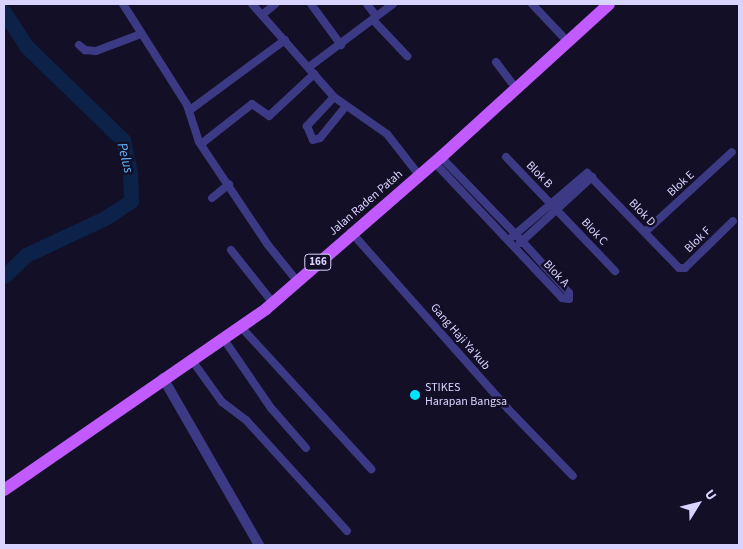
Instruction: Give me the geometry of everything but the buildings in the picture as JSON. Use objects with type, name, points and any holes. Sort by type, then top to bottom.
[{"type":"main road","name":"Jalan Raden Patah","points":[[4,490],[162,378],[241,327],[273,302],[351,232],[438,160],[608,4]]},
{"type":"street","points":[[123,4],[190,110],[201,144],[268,245],[297,281]]},
{"type":"street","points":[[252,4],[334,97],[345,107],[387,134],[419,175]]},
{"type":"street","points":[[262,15],[275,4]]},
{"type":"street","points":[[311,4],[341,45]]},
{"type":"street","points":[[368,4],[375,18],[407,56]]},
{"type":"street","points":[[201,144],[252,104],[269,116],[312,71],[341,45],[393,4]]},
{"type":"street","points":[[532,4],[567,41]]},
{"type":"street","points":[[79,45],[85,50],[96,51],[141,34]]},
{"type":"street","points":[[190,110],[285,40]]},
{"type":"street","points":[[496,62],[516,89]]},
{"type":"street","points":[[334,97],[307,126],[313,140],[320,138],[345,107]]},
{"type":"street","name":"Blok E","points":[[645,232],[732,152]]},
{"type":"street","name":"Blok B","points":[[506,157],[553,206]]},
{"type":"street","points":[[438,160],[472,197]]},
{"type":"street","name":"Blok D","points":[[553,206],[592,177],[676,266]]},
{"type":"street","points":[[212,198],[229,184]]},
{"type":"street","name":"Blok A","points":[[472,197],[522,240],[569,293],[569,299],[562,298],[508,240],[472,197]]},
{"type":"street","points":[[508,240],[553,206]]},
{"type":"street","points":[[515,247],[553,206]]},
{"type":"street","name":"Blok C","points":[[553,206],[615,271]]},
{"type":"street","name":"Blok F","points":[[676,266],[685,268],[734,221]]},
{"type":"street","name":"Gang Haji Ya'kub","points":[[351,232],[508,409],[573,476]]},
{"type":"street","points":[[232,250],[273,302]]},
{"type":"street","points":[[241,327],[370,468]]},
{"type":"street","points":[[223,338],[271,408],[306,448]]},
{"type":"street","points":[[191,359],[222,402],[246,420],[347,531]]},
{"type":"street","points":[[162,378],[259,545]]},
{"type":"waterway","name":"Pelus","points":[[4,12],[27,47],[123,140],[130,172],[131,201],[105,218],[26,255],[4,276]]},
{"type":"place","name":"STIKES Harapan Bangsa","points":[[415,395]]}]
